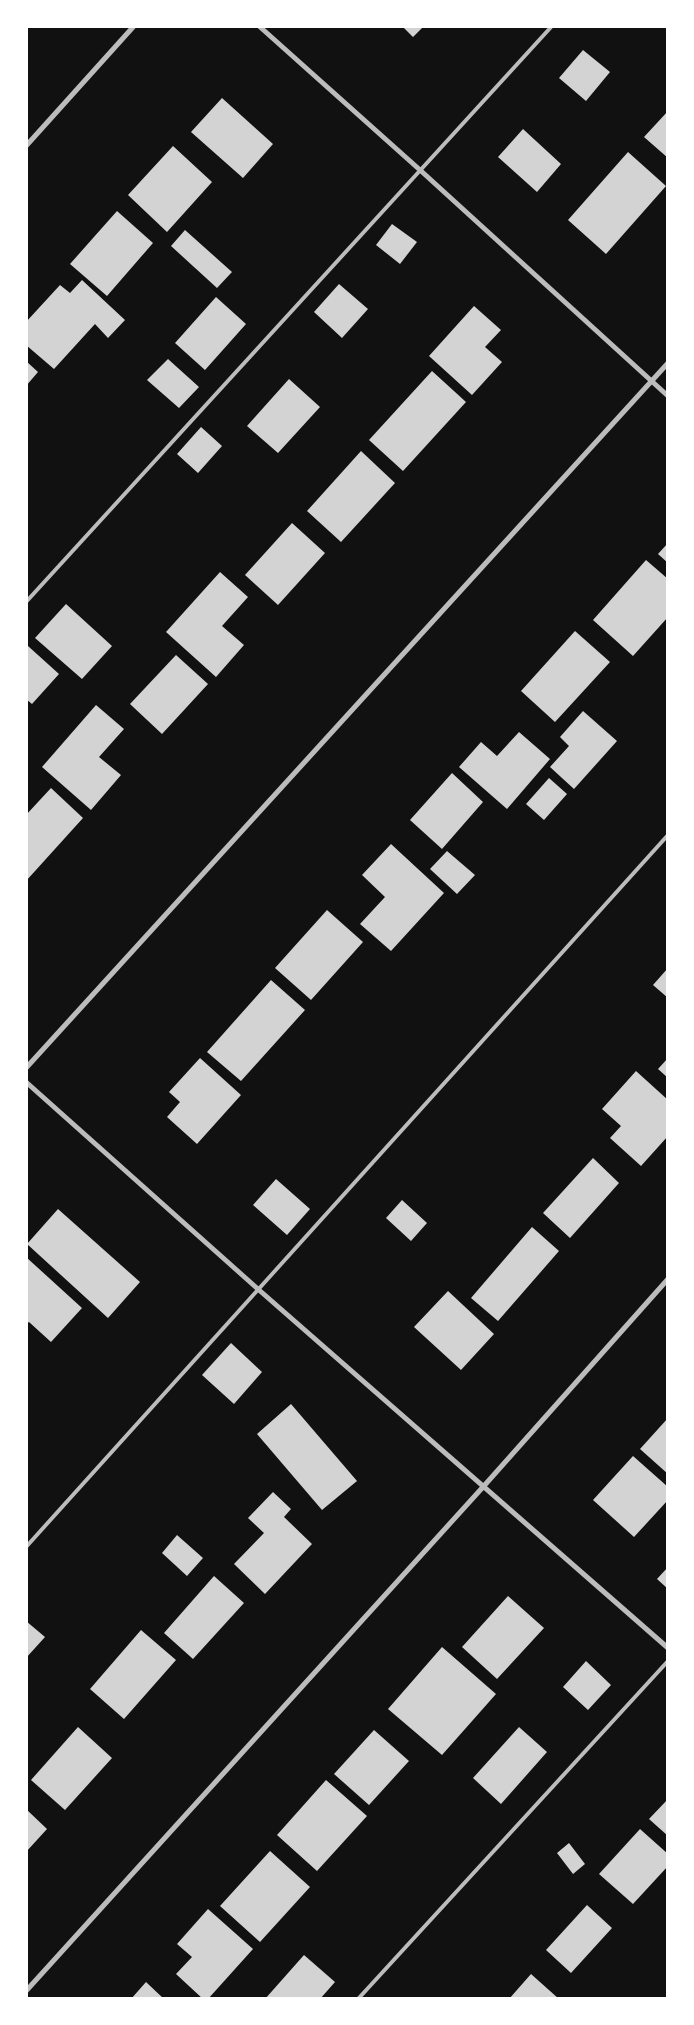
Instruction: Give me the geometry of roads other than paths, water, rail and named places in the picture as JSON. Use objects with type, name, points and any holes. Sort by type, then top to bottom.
[{"type":"street","points":[[26,146],[134,26]]},
{"type":"street","points":[[260,26],[668,396]]},
{"type":"street","points":[[26,1068],[668,363]]},
{"type":"street","points":[[26,1082],[259,1290],[668,1648]]},
{"type":"street","points":[[26,1991],[668,1280]]},
{"type":"lane","points":[[26,602],[552,26]]},
{"type":"lane","points":[[26,1547],[668,835]]},
{"type":"lane","points":[[358,1999],[668,1661]]}]
